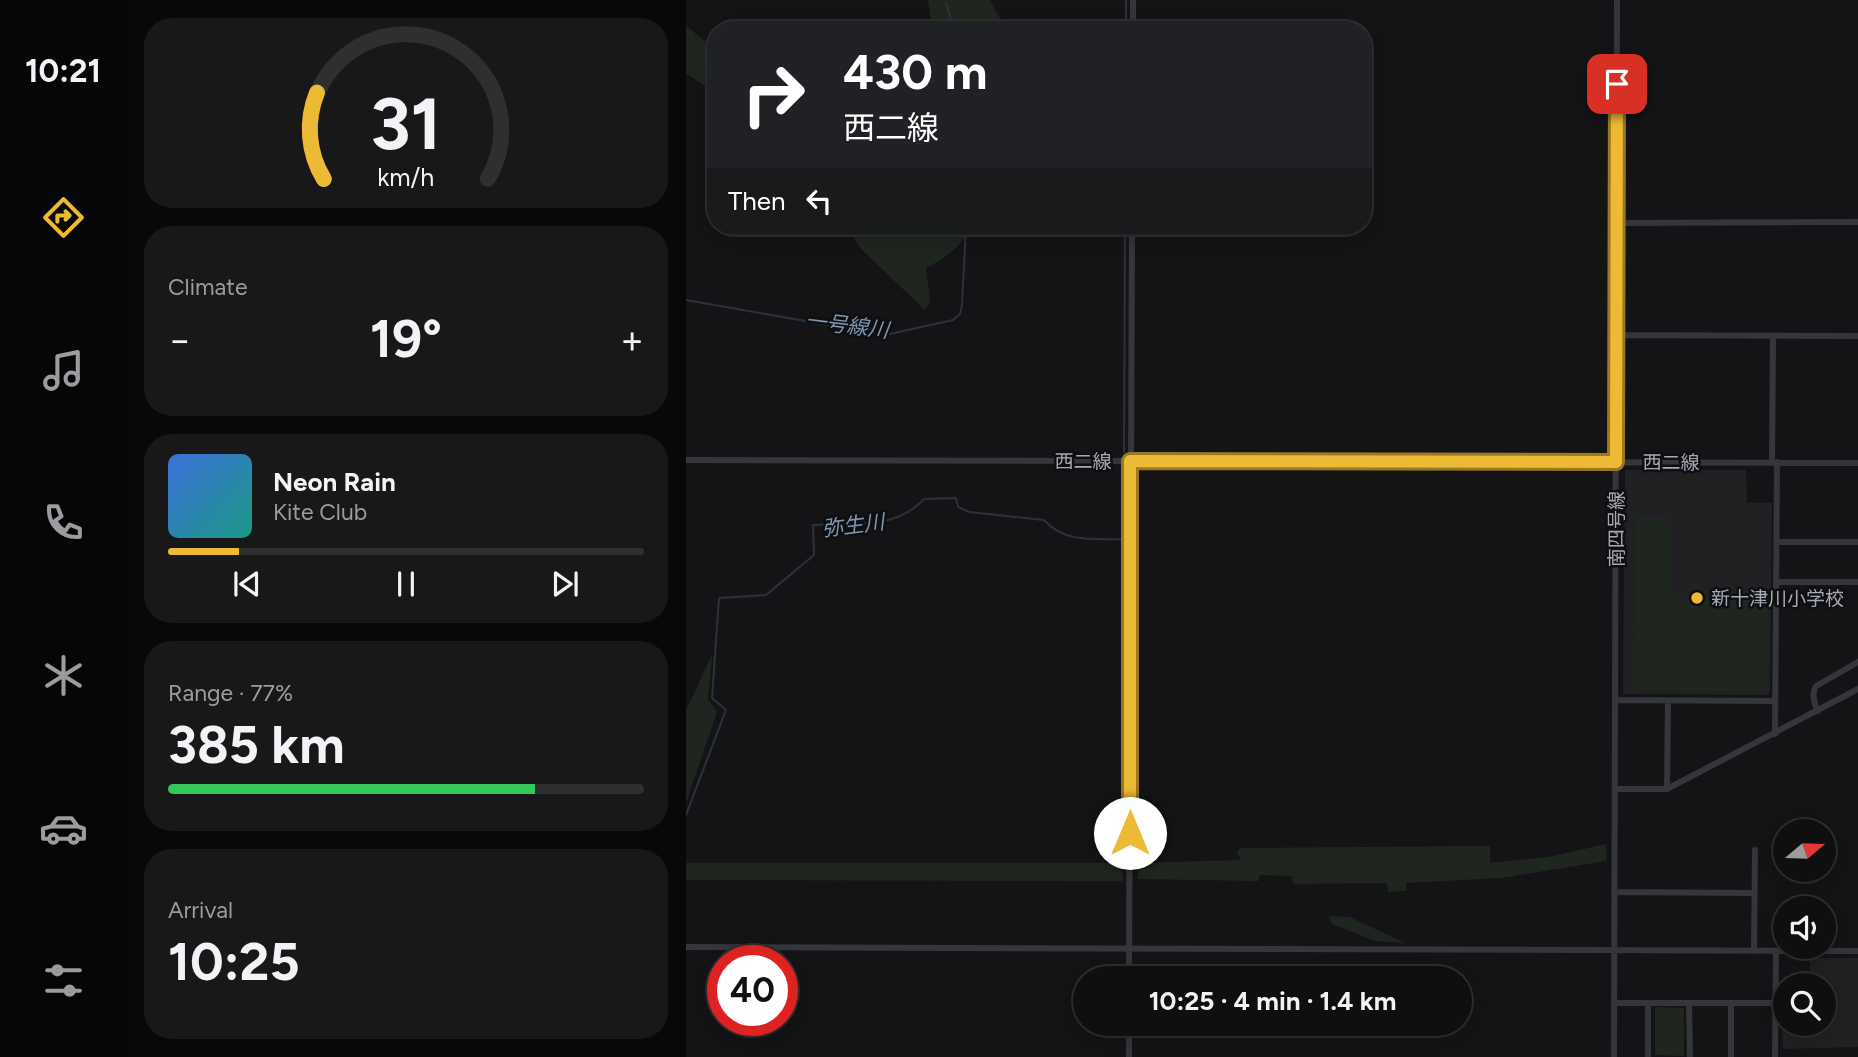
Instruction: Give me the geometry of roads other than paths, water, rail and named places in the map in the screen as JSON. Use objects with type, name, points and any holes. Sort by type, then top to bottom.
[{"type":"street","points":[[1133,0],[1133,21]]},
{"type":"street","name":"南四号線","points":[[1614,1057],[1617,0]]},
{"type":"street","points":[[1617,223],[1858,222]]},
{"type":"street","points":[[1129,966],[1132,235]]},
{"type":"street","points":[[1617,335],[1858,336]]},
{"type":"street","points":[[1773,336],[1777,542],[1775,734]]},
{"type":"street","name":"西二線","points":[[686,460],[1858,463]]},
{"type":"street","points":[[1777,542],[1858,542]]},
{"type":"street","points":[[1776,582],[1858,582]]},
{"type":"street","points":[[1818,711],[1813,691],[1816,686],[1858,662]]},
{"type":"street","points":[[1615,789],[1667,789],[1858,689]]},
{"type":"street","points":[[1616,700],[1775,701]]},
{"type":"street","points":[[1667,789],[1668,701]]},
{"type":"street","points":[[1754,951],[1755,850]]},
{"type":"street","points":[[1614,892],[1754,893]]},
{"type":"street","points":[[686,947],[1773,951]]},
{"type":"street","points":[[1836,951],[1858,951]]},
{"type":"street","points":[[1614,1003],[1773,1003]]},
{"type":"street","points":[[1648,1003],[1648,1057]]},
{"type":"street","points":[[1689,1003],[1690,1057]]},
{"type":"street","points":[[1731,1003],[1731,1057]]},
{"type":"street","points":[[1129,1036],[1129,1057]]},
{"type":"street","points":[[1774,1036],[1774,1057]]},
{"type":"waterway","name":"弥生川","points":[[1126,0],[1126,21]]},
{"type":"waterway","name":"一号線川","points":[[946,3],[951,21]]},
{"type":"waterway","name":"一号線川","points":[[686,300],[885,335],[953,320],[960,314],[962,305],[966,235]]},
{"type":"waterway","name":"弥生川","points":[[1124,452],[1125,235]]},
{"type":"waterway","name":"弥生川","points":[[686,815],[726,710],[712,698],[719,598],[766,595],[814,555],[813,525],[887,520],[913,509],[924,499],[956,498],[958,507],[969,512],[1044,520],[1061,533],[1070,536],[1123,539],[1124,468]]},
{"type":"place","name":"新十津川小学校","points":[[1697,598]]}]
